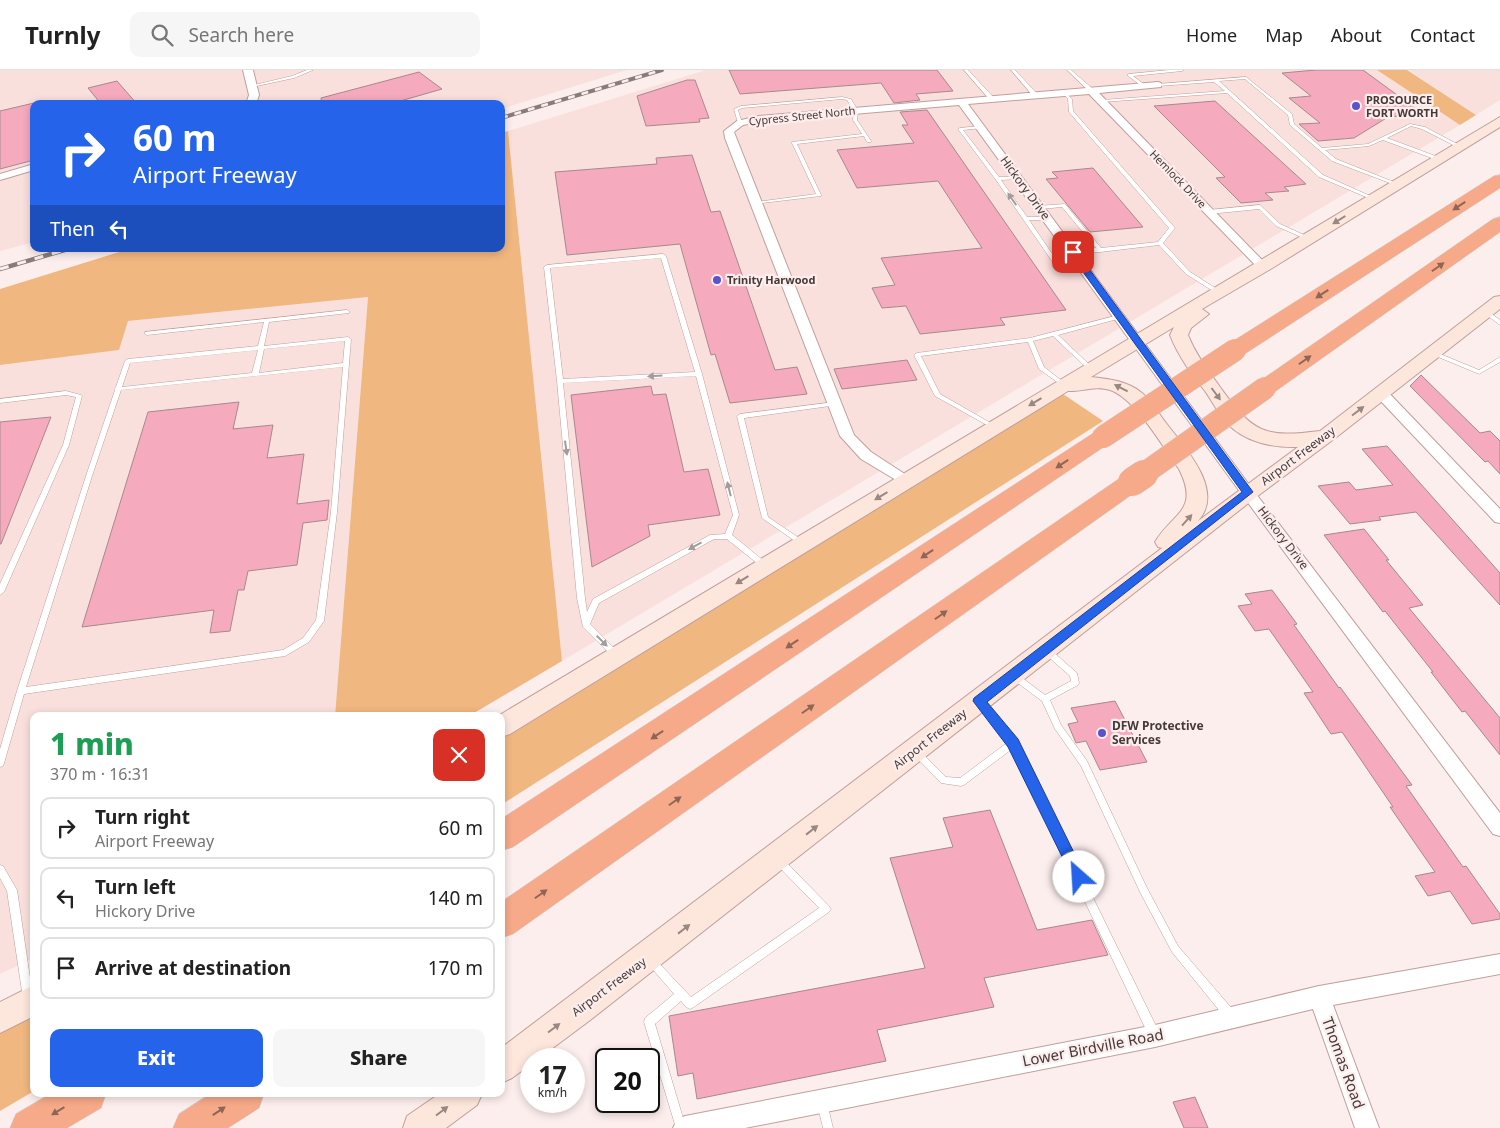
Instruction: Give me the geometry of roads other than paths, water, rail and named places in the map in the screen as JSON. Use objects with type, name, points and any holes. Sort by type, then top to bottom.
[{"type":"highway","points":[[505,834],[1235,350],[1500,180]]},
{"type":"highway","points":[[505,919],[1500,223]]},
{"type":"highway","points":[[30,1128],[82,1097]]},
{"type":"highway","points":[[193,1128],[240,1097]]},
{"type":"main road","points":[[505,725],[1060,387],[1263,267],[1500,121]]},
{"type":"main road","points":[[1218,292],[1220,302],[1184,325],[1180,335],[1186,355],[1238,423],[1258,435],[1277,440],[1298,442],[1327,435]]},
{"type":"main road","name":"Airport Freeway","points":[[505,1064],[915,751],[1248,492],[1327,435],[1433,353],[1495,312]]},
{"type":"main road","points":[[1060,387],[1085,382],[1114,385],[1136,397],[1188,468],[1195,481],[1197,491],[1194,512],[1104,605]]},
{"type":"main road","points":[[0,1018],[30,1002]]},
{"type":"main road","points":[[419,1128],[462,1097]]},
{"type":"street","points":[[248,70],[254,95],[252,100]]},
{"type":"street","name":"Cypress Street North","points":[[906,481],[854,446],[847,436],[730,138],[729,131],[740,122],[1158,85]]},
{"type":"street","name":"Hemlock Drive","points":[[1092,91],[1263,267]]},
{"type":"street","name":"Hickory Drive","points":[[962,102],[1248,492],[1500,828]]},
{"type":"street","points":[[0,177],[30,168]]},
{"type":"street","points":[[1381,393],[1500,518]]},
{"type":"street","name":"Lower Birdville Road","points":[[685,1128],[1155,1036],[1319,997],[1500,964]]},
{"type":"street","name":"Thomas Road","points":[[1319,997],[1367,1128]]},
{"type":"lane","points":[[252,86],[293,77],[311,70]]},
{"type":"lane","points":[[966,70],[992,99]]},
{"type":"lane","points":[[1013,70],[1036,96]]},
{"type":"lane","points":[[1069,70],[1092,91]]},
{"type":"lane","points":[[1143,86],[1130,75],[1182,70]]},
{"type":"lane","points":[[1158,85],[1246,78],[1290,116],[1292,124],[1334,160],[1397,184]]},
{"type":"lane","points":[[1215,80],[1321,176],[1373,199]]},
{"type":"lane","points":[[1102,101],[1227,92]]},
{"type":"lane","points":[[980,127],[960,129],[998,179],[1054,260],[1100,250],[1160,243],[1172,228],[1071,111],[1070,99],[1065,93]]},
{"type":"lane","points":[[740,122],[736,110],[741,107],[842,98],[849,100],[856,111],[855,120],[868,141]]},
{"type":"lane","points":[[788,102],[796,116]]},
{"type":"lane","points":[[1321,150],[1369,145],[1410,126],[1422,128],[1459,146]]},
{"type":"lane","points":[[756,203],[819,195],[794,143],[864,135]]},
{"type":"lane","points":[[1383,138],[1439,159]]},
{"type":"lane","points":[[998,179],[1018,178]]},
{"type":"lane","points":[[1040,207],[1063,205],[1100,250]]},
{"type":"lane","points":[[1209,212],[1260,207],[1278,225],[1310,238]]},
{"type":"lane","points":[[1026,219],[1047,218]]},
{"type":"lane","points":[[1160,243],[1188,273],[1218,292]]},
{"type":"lane","points":[[617,656],[586,625],[581,598],[572,487],[547,266],[663,256],[699,374],[736,515],[728,536]]},
{"type":"lane","points":[[147,333],[347,312]]},
{"type":"lane","points":[[994,428],[937,395],[917,355],[1030,340],[1120,316]]},
{"type":"lane","points":[[255,375],[267,320]]},
{"type":"lane","points":[[1054,334],[1091,369]]},
{"type":"lane","points":[[0,764],[21,691],[117,389],[128,361],[348,339],[344,365],[334,512],[320,621],[306,640],[285,653],[21,691]]},
{"type":"lane","points":[[1030,340],[1041,368],[1060,387]]},
{"type":"lane","points":[[1433,353],[1479,372],[1500,359]]},
{"type":"lane","points":[[117,389],[344,365]]},
{"type":"lane","points":[[560,381],[699,374]]},
{"type":"lane","points":[[0,401],[66,393],[79,396],[66,445],[0,592]]},
{"type":"lane","points":[[802,544],[765,518],[740,416],[835,404]]},
{"type":"lane","points":[[586,625],[596,601],[713,537],[728,536],[766,566]]},
{"type":"lane","points":[[1045,699],[1075,683],[1074,675],[1046,650]]},
{"type":"lane","points":[[1012,675],[1045,699],[1058,727],[1084,764],[1144,891],[1175,949],[1232,1018]]},
{"type":"lane","points":[[979,701],[1013,743],[1155,1036]]},
{"type":"lane","points":[[915,751],[944,780],[961,782],[1013,743]]},
{"type":"lane","points":[[647,957],[690,1004],[826,909],[776,858]]},
{"type":"lane","points":[[0,869],[12,890],[30,995]]},
{"type":"lane","points":[[681,995],[650,1022],[681,1128]]},
{"type":"lane","points":[[822,1101],[828,1128]]},
{"type":"railway","points":[[505,117],[662,70]]},
{"type":"railway","points":[[0,269],[58,252]]},
{"type":"place","name":"PROSOURCE FORT WORTH","points":[[1356,106]]},
{"type":"place","name":"Trinity Harwood","points":[[717,280]]},
{"type":"place","name":"DFW Protective Services","points":[[1102,733]]}]
